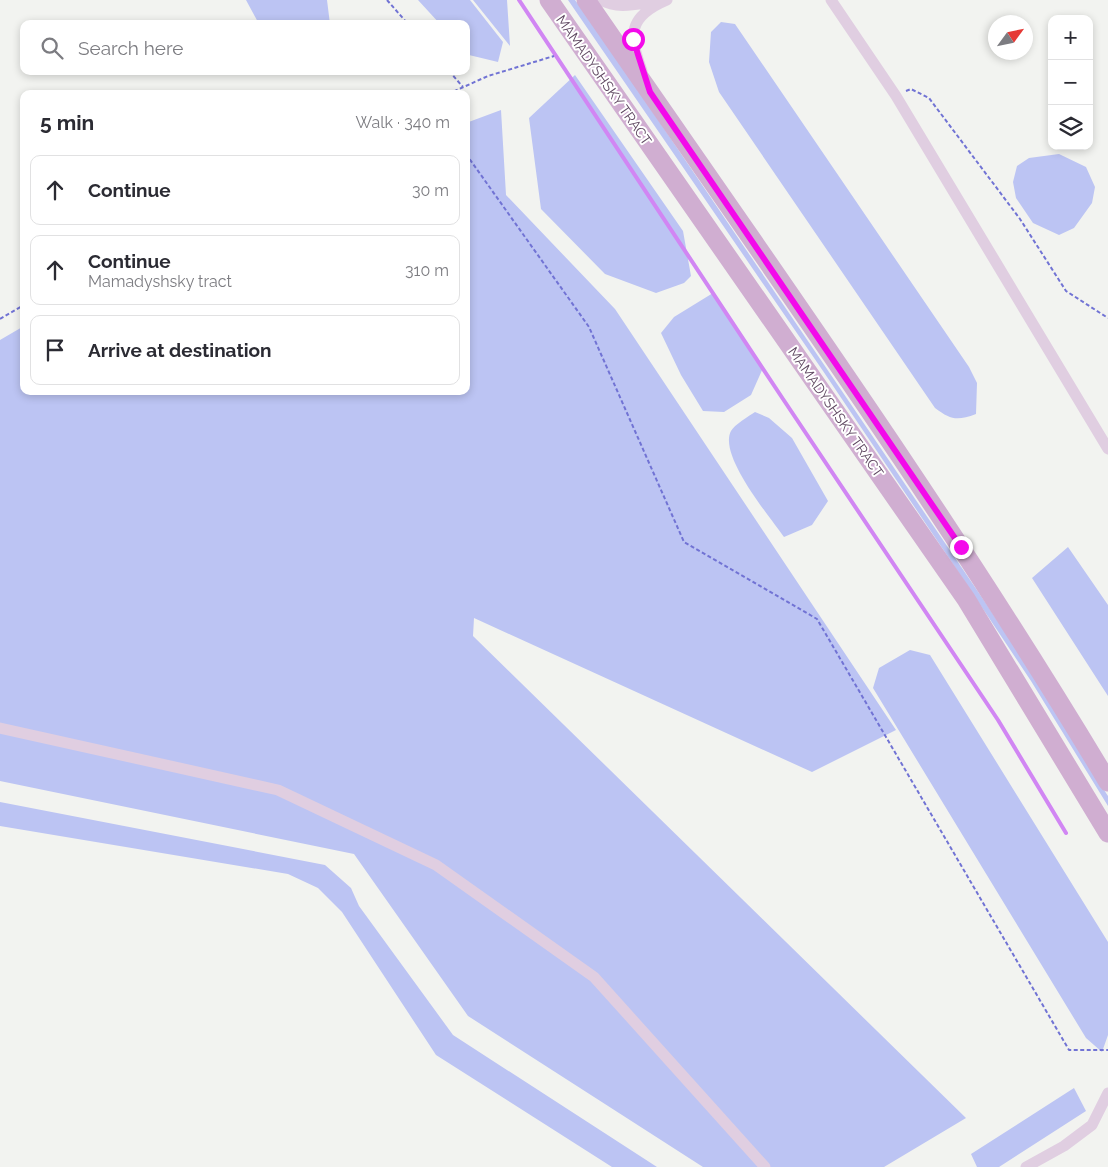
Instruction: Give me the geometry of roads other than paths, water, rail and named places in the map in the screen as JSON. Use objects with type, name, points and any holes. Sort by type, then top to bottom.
[{"type":"main road","name":"MAMADYSHSKY TRACT","points":[[549,0],[966,599],[1108,833]]},
{"type":"main road","name":"MAMADYSHSKY TRACT","points":[[586,0],[961,547],[1061,704],[1108,782]]},
{"type":"street","points":[[601,0],[619,6],[666,0]]},
{"type":"street","points":[[650,92],[635,50],[633,35],[636,24],[640,19],[666,0]]},
{"type":"street","points":[[831,0],[896,96],[1108,450]]},
{"type":"street","points":[[0,728],[278,790],[436,865],[594,977],[765,1167]]},
{"type":"street","points":[[1026,1167],[1064,1146],[1092,1124],[1108,1093]]},
{"type":"waterway","points":[[519,0],[998,720],[1066,833]]}]
